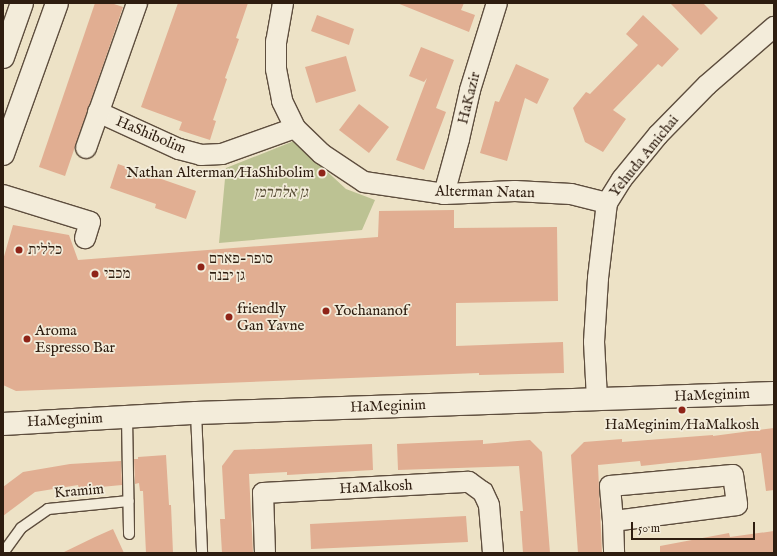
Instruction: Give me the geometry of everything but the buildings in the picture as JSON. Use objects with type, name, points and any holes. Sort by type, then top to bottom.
[{"type":"street","points":[[3,57],[22,3]]},
{"type":"street","points":[[3,154],[57,3]]},
{"type":"street","name":"HaShibolim","points":[[86,148],[137,3]]},
{"type":"street","name":"Alterman Natan","points":[[283,3],[276,41],[276,69],[282,101],[295,128],[322,154],[364,182],[444,194],[514,192],[571,194],[607,203]]},
{"type":"street","name":"HaKazir","points":[[444,194],[459,139],[470,90],[497,3]]},
{"type":"street","name":"Yehuda Amichai","points":[[597,398],[594,342],[598,278],[607,203],[622,179],[658,135],[707,84],[774,27]]},
{"type":"street","name":"HaShibolim","points":[[98,112],[179,149],[201,155],[222,154],[295,128]]},
{"type":"street","points":[[3,194],[90,222],[85,238]]},
{"type":"street","name":"HaMeginim","points":[[3,424],[196,413],[774,393]]},
{"type":"street","points":[[613,521],[737,505],[733,475],[610,486],[614,553]]},
{"type":"street","name":"HaMalkosh","points":[[265,553],[264,493],[469,482],[483,492],[489,505],[493,553]]},
{"type":"lane","points":[[196,413],[202,553]]},
{"type":"lane","points":[[127,417],[129,534]]},
{"type":"lane","name":"Kramim","points":[[3,553],[21,528],[48,509],[129,501]]},
{"type":"green space","name":"גן אלתרמן","points":[[294,141],[346,189],[375,200],[362,230],[219,243],[226,168]]},
{"type":"place","name":"Nathan Alterman/HaShibolim","points":[[322,173]]},
{"type":"place","name":"כללית","points":[[19,250]]},
{"type":"place","name":"סופר-פארם גן יבנה","points":[[201,267]]},
{"type":"place","name":"מכבי","points":[[95,274]]},
{"type":"place","name":"Yochananof","points":[[326,311]]},
{"type":"place","name":"friendly Gan Yavne","points":[[229,317]]},
{"type":"place","name":"Aroma Espresso Bar","points":[[27,339]]},
{"type":"place","name":"HaMeginim/HaMalkosh","points":[[682,410]]}]
